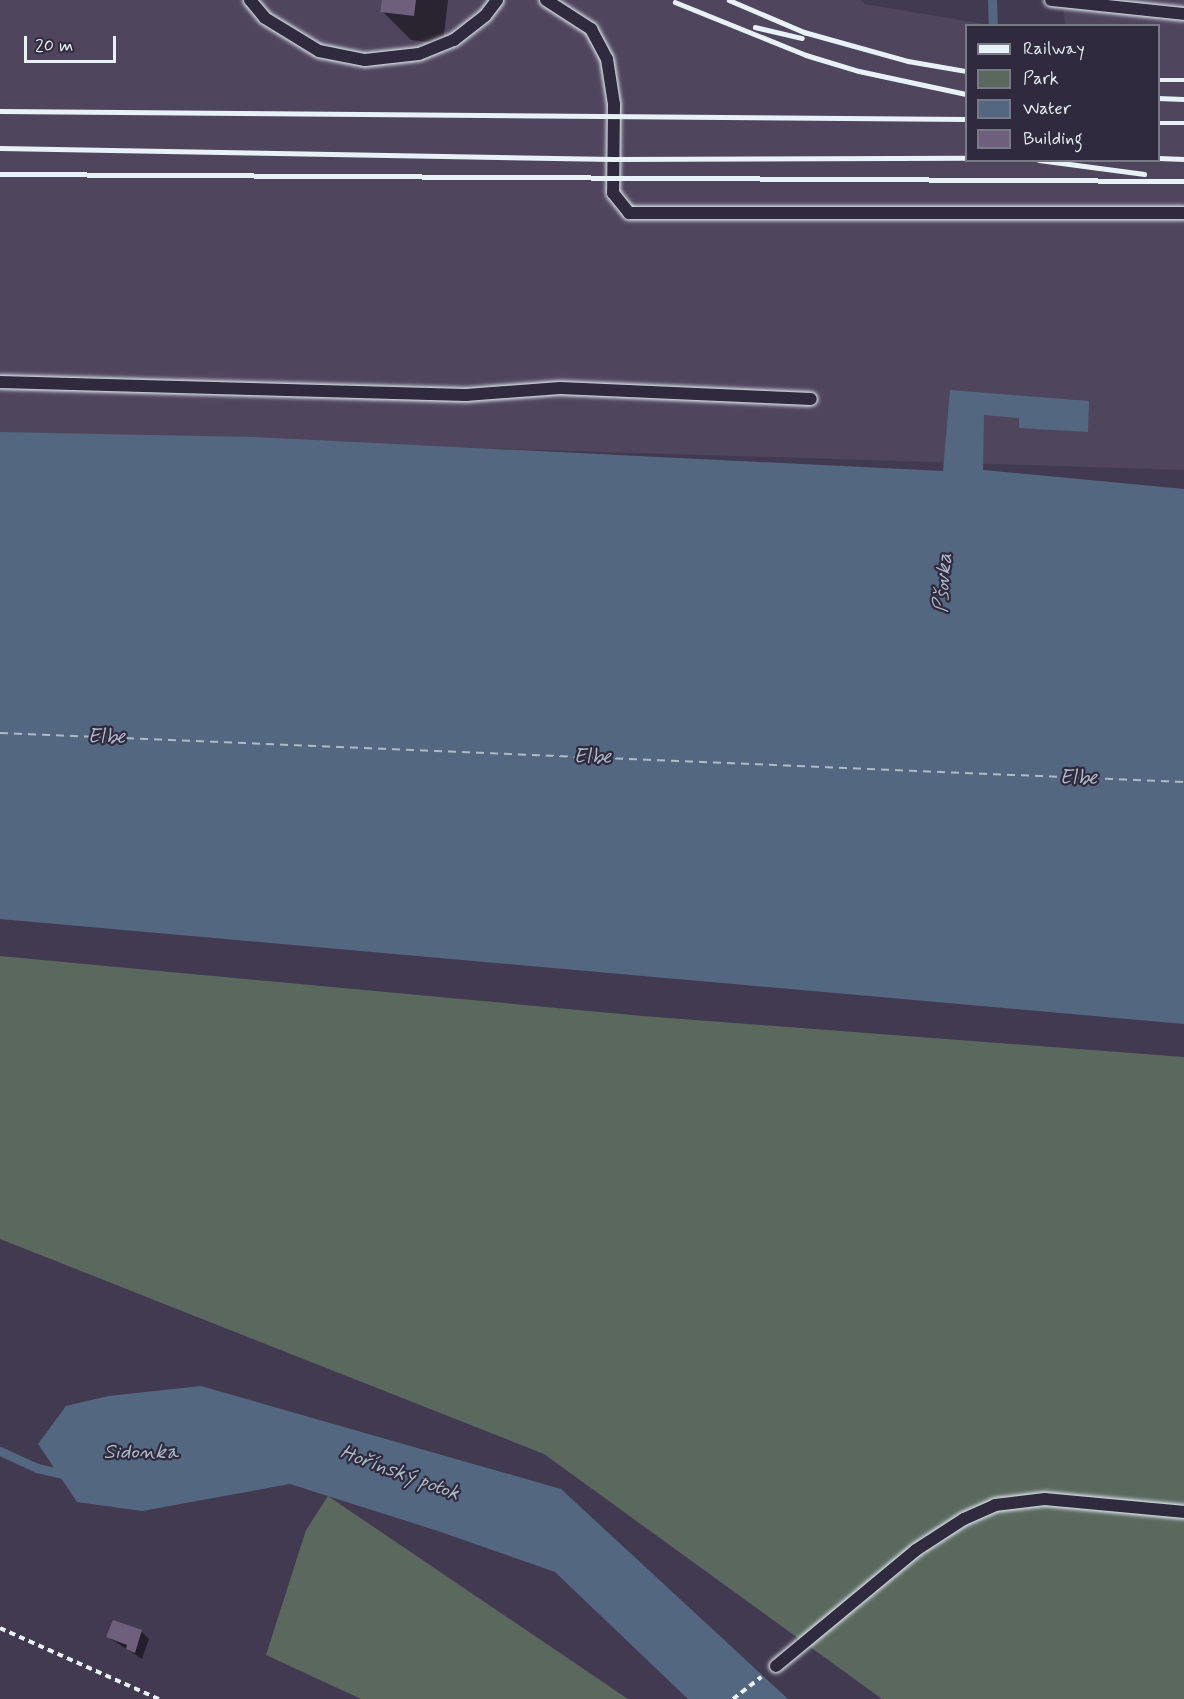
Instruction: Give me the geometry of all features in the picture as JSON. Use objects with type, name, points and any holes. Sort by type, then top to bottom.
[{"type":"lane","points":[[250,0],[265,18],[320,51],[365,60],[420,54],[454,40],[471,30],[497,0]]},
{"type":"lane","points":[[546,0],[591,29],[607,59],[614,104],[613,193],[629,213],[1184,213]]},
{"type":"lane","points":[[1057,1],[1184,14]]},
{"type":"lane","points":[[0,382],[466,395],[601,389],[811,399]]},
{"type":"lane","points":[[776,1666],[916,1550],[964,1519],[995,1505],[1045,1499],[1184,1512]]},
{"type":"path","points":[[0,1628],[159,1699]]},
{"type":"path","points":[[733,1699],[776,1666]]},
{"type":"shaded area","points":[[0,0],[861,0],[865,4],[985,24],[965,24],[965,162],[1160,162],[1160,24],[1065,24],[1063,0],[1184,0],[1184,470],[0,433]]},
{"type":"green space","points":[[0,956],[643,1016],[1184,1057],[1184,1699],[882,1699],[544,1454],[0,1239]]},
{"type":"green space","points":[[328,1496],[628,1699],[361,1699],[266,1655],[306,1530]]},
{"type":"water","name":"Elbe","points":[[950,390],[1089,401],[1088,432],[1019,428],[1019,418],[984,415],[983,470],[1184,489],[1184,1024],[0,919],[0,432],[254,437],[943,471]]},
{"type":"water","name":"Sidonka","points":[[201,1386],[561,1489],[788,1699],[688,1699],[555,1572],[438,1531],[290,1484],[142,1511],[77,1502],[38,1444],[66,1406],[108,1396]]},
{"type":"building","points":[[382,0],[416,0],[414,16],[380,12]]},
{"type":"building","points":[[113,1620],[142,1630],[135,1653],[126,1649],[127,1645],[106,1637]]},
{"type":"waterway","name":"Pšovka","points":[[992,0],[993,24]]},
{"type":"waterway","name":"Hořínský potok","points":[[0,1451],[37,1468],[68,1475]]},
{"type":"ferry route","points":[[0,733],[1184,782]]},
{"type":"railway","points":[[729,0],[804,32],[908,61],[965,71]]},
{"type":"railway","points":[[675,2],[806,55],[859,71],[965,94]]},
{"type":"railway","points":[[755,27],[802,38]]},
{"type":"railway","points":[[1160,80],[1184,80]]},
{"type":"railway","points":[[1160,98],[1184,99]]},
{"type":"railway","points":[[0,111],[965,119]]},
{"type":"railway","points":[[1160,123],[1184,123]]},
{"type":"railway","points":[[0,148],[613,159],[965,158]]},
{"type":"railway","points":[[1160,158],[1184,159]]},
{"type":"railway","points":[[1054,162],[1144,174]]},
{"type":"railway","points":[[0,174],[1184,181]]}]
